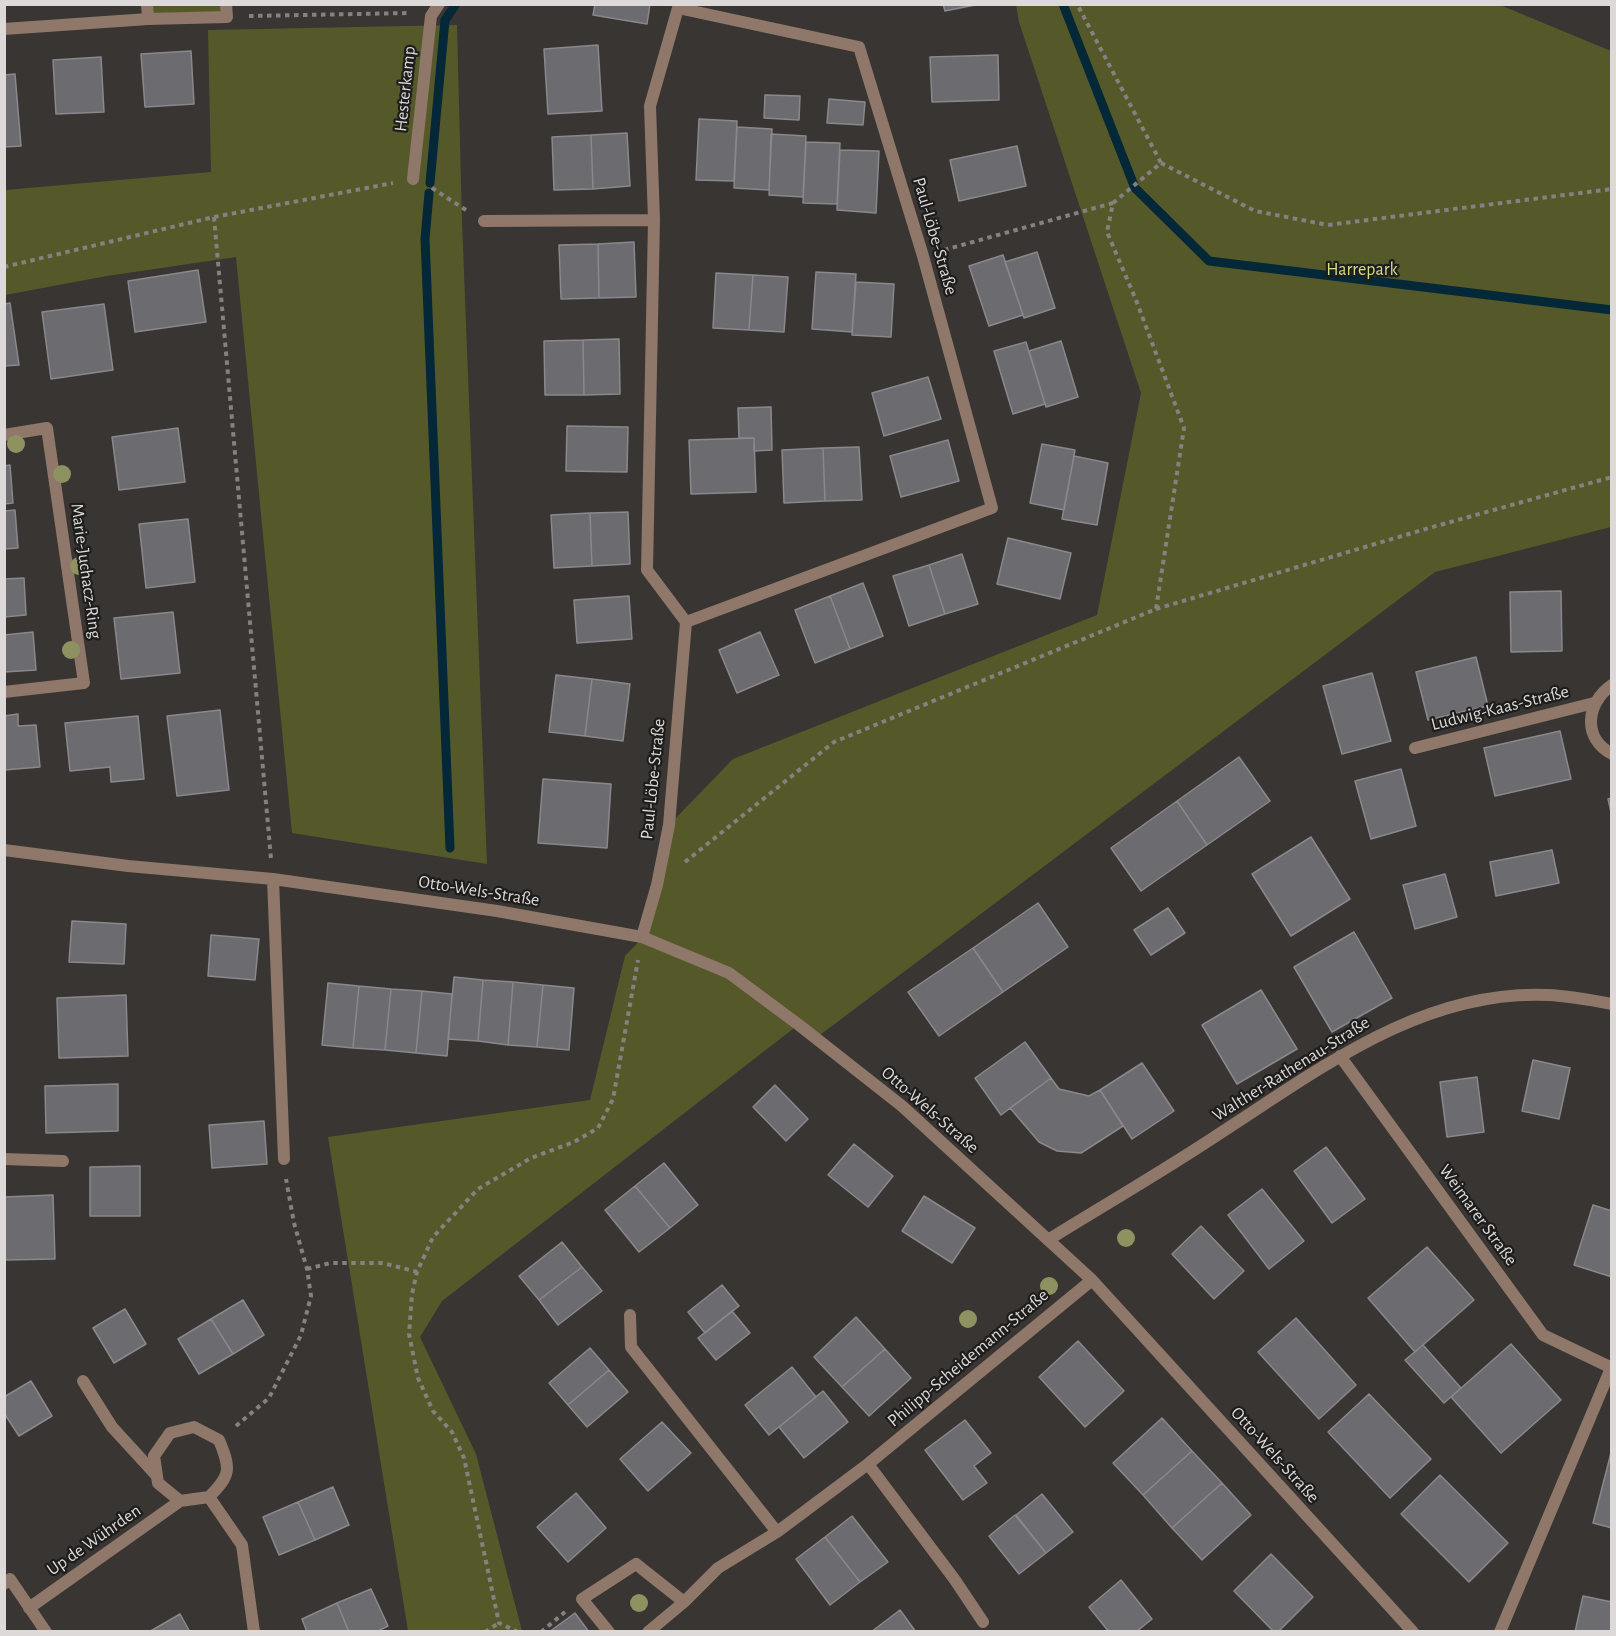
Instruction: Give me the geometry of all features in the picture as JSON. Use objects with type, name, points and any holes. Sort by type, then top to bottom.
[{"type":"street","points":[[147,4],[148,19]]},
{"type":"street","name":"Hesterkamp","points":[[413,179],[431,16],[439,4]]},
{"type":"street","name":"Paul-Löbe-Straße","points":[[642,938],[657,885],[669,825],[686,622],[647,570],[654,220],[650,106],[678,8],[859,47],[923,256],[992,508],[686,622]]},
{"type":"street","points":[[4,29],[227,11]]},
{"type":"street","points":[[484,221],[654,220]]},
{"type":"street","name":"Marie-Juchacz-Ring","points":[[4,435],[47,428],[84,683],[4,692]]},
{"type":"street","name":"Ludwig-Kaas-Straße","points":[[1611,685],[1594,703],[1591,716],[1592,729],[1597,741],[1611,754]]},
{"type":"street","name":"Ludwig-Kaas-Straße","points":[[1415,748],[1594,703]]},
{"type":"street","name":"Otto-Wels-Straße","points":[[4,850],[128,866],[273,879],[497,911],[642,938],[729,973],[902,1106],[1092,1280],[1413,1632]]},
{"type":"street","points":[[273,879],[284,1159]]},
{"type":"street","name":"Walther-Rathenau-Straße","points":[[1048,1240],[1207,1142],[1340,1056],[1399,1025],[1449,1007],[1498,998],[1546,995],[1611,1004]]},
{"type":"street","name":"Weimarer Straße","points":[[1340,1056],[1543,1335],[1611,1368],[1500,1632]]},
{"type":"street","points":[[4,1159],[63,1161]]},
{"type":"street","name":"Philipp-Scheidemann-Straße","points":[[648,1632],[684,1602],[718,1568],[777,1532],[868,1464],[1092,1280]]},
{"type":"street","points":[[630,1315],[631,1347],[777,1532]]},
{"type":"street","points":[[83,1381],[112,1427],[156,1475]]},
{"type":"street","points":[[180,1501],[158,1483],[154,1456],[170,1433],[194,1427],[219,1440],[228,1462],[224,1482],[209,1497],[242,1545],[254,1632]]},
{"type":"street","points":[[868,1464],[955,1580],[983,1622]]},
{"type":"street","name":"Up de Wührden","points":[[29,1608],[180,1501],[209,1497]]},
{"type":"street","points":[[609,1632],[582,1599],[636,1564],[684,1602]]},
{"type":"street","points":[[4,1584],[10,1579],[46,1632]]},
{"type":"path","points":[[1077,4],[1161,163],[1255,211],[1328,225],[1609,189]]},
{"type":"path","points":[[227,11],[408,13],[431,16]]},
{"type":"path","points":[[923,256],[1113,203],[1161,163]]},
{"type":"path","points":[[4,267],[214,217],[413,179],[434,189],[484,221]]},
{"type":"path","points":[[1113,203],[1107,232],[1136,300],[1184,428],[1156,609]]},
{"type":"path","points":[[214,217],[273,879]]},
{"type":"path","points":[[657,885],[834,742],[1156,609],[1611,477]]},
{"type":"path","points":[[499,1623],[464,1458],[452,1432],[434,1411],[418,1378],[409,1334],[412,1294],[417,1272],[433,1237],[478,1189],[531,1158],[574,1142],[598,1128],[613,1099],[642,938]]},
{"type":"path","points":[[219,1440],[269,1398],[301,1335],[311,1296],[307,1269],[294,1223],[284,1159]]},
{"type":"path","points":[[307,1269],[330,1263],[383,1263],[417,1272]]},
{"type":"path","points":[[540,1632],[582,1599]]},
{"type":"path","points":[[485,1632],[499,1623]]},
{"type":"path","points":[[499,1623],[518,1632]]},
{"type":"green space","points":[[147,5],[226,5],[227,17],[148,19]]},
{"type":"green space","name":"Harrepark","points":[[1016,5],[1500,5],[1611,51],[1611,527],[1435,572],[816,1038],[798,1025],[442,1301],[420,1337],[476,1454],[522,1631],[408,1631],[328,1137],[590,1100],[625,956],[643,937],[669,825],[733,759],[1097,615],[1141,393],[1019,22]]},
{"type":"green space","points":[[457,25],[462,221],[487,864],[292,833],[236,257],[107,276],[5,295],[5,190],[211,172],[208,30]]},
{"type":"building","points":[[595,4],[650,4],[647,24],[593,15]]},
{"type":"building","points":[[943,4],[980,4],[945,11]]},
{"type":"building","points":[[598,45],[602,111],[548,114],[544,49]]},
{"type":"building","points":[[191,51],[194,104],[145,107],[141,54]]},
{"type":"building","points":[[998,55],[999,100],[932,102],[930,57]]},
{"type":"building","points":[[101,57],[104,112],[56,114],[53,60]]},
{"type":"building","points":[[15,74],[21,146],[4,147],[4,75]]},
{"type":"building","points":[[765,95],[800,96],[799,120],[764,118]]},
{"type":"building","points":[[829,99],[865,102],[863,125],[827,123]]},
{"type":"building","points":[[699,119],[737,121],[734,181],[696,180]]},
{"type":"building","points":[[737,127],[772,129],[769,190],[734,188]]},
{"type":"building","points":[[627,133],[630,186],[593,189],[591,135]]},
{"type":"building","points":[[771,134],[806,136],[803,197],[769,195]]},
{"type":"building","points":[[591,135],[593,189],[554,190],[552,137]]},
{"type":"building","points":[[806,142],[840,143],[837,204],[803,203]]},
{"type":"building","points":[[1017,146],[1026,186],[959,201],[950,160]]},
{"type":"building","points":[[840,150],[879,151],[876,213],[837,210]]},
{"type":"building","points":[[634,242],[636,297],[599,298],[598,244]]},
{"type":"building","points":[[598,244],[599,298],[561,299],[559,245]]},
{"type":"building","points":[[1037,252],[1055,308],[1024,318],[1005,262]]},
{"type":"building","points":[[1003,255],[1023,315],[989,326],[969,266]]},
{"type":"building","points":[[198,270],[206,322],[135,332],[128,281]]},
{"type":"building","points":[[816,272],[856,274],[852,332],[812,329]]},
{"type":"building","points":[[716,273],[753,275],[749,330],[713,328]]},
{"type":"building","points":[[753,275],[788,277],[784,332],[749,330]]},
{"type":"building","points":[[856,282],[894,284],[891,337],[852,335]]},
{"type":"building","points":[[10,303],[19,365],[4,366],[4,304]]},
{"type":"building","points":[[104,304],[113,370],[51,379],[42,312]]},
{"type":"building","points":[[619,339],[620,394],[584,395],[583,340]]},
{"type":"building","points":[[583,340],[584,395],[545,395],[544,341]]},
{"type":"building","points":[[1061,341],[1078,397],[1046,407],[1029,351]]},
{"type":"building","points":[[1026,342],[1045,404],[1013,414],[994,351]]},
{"type":"building","points":[[928,377],[941,419],[884,436],[872,393]]},
{"type":"building","points":[[771,407],[772,450],[754,451],[754,438],[739,438],[738,408]]},
{"type":"building","points":[[567,426],[628,427],[627,472],[566,471]]},
{"type":"building","points":[[178,428],[185,482],[119,490],[112,437]]},
{"type":"building","points":[[754,438],[756,492],[691,494],[689,440]]},
{"type":"building","points":[[948,440],[959,481],[901,497],[890,456]]},
{"type":"building","points":[[1042,444],[1075,450],[1064,510],[1030,503]]},
{"type":"building","points":[[859,447],[862,500],[825,501],[823,448]]},
{"type":"building","points":[[823,448],[825,501],[784,503],[782,450]]},
{"type":"building","points":[[1074,456],[1108,463],[1097,525],[1062,519]]},
{"type":"building","points":[[10,465],[13,503],[4,504],[4,466]]},
{"type":"building","points":[[15,510],[18,548],[4,549],[4,511]]},
{"type":"building","points":[[628,512],[630,564],[592,566],[590,513]]},
{"type":"building","points":[[590,513],[592,566],[554,568],[551,515]]},
{"type":"building","points":[[188,519],[195,582],[146,588],[139,524]]},
{"type":"building","points":[[1008,538],[1071,553],[1060,599],[997,584]]},
{"type":"building","points":[[962,554],[978,604],[945,614],[929,565]]},
{"type":"building","points":[[929,565],[945,614],[909,626],[893,576]]},
{"type":"building","points":[[24,578],[26,615],[4,617],[4,579]]},
{"type":"building","points":[[863,583],[883,636],[850,649],[830,596]]},
{"type":"building","points":[[1561,591],[1562,651],[1511,652],[1510,592]]},
{"type":"building","points":[[629,596],[632,639],[577,643],[574,600]]},
{"type":"building","points":[[830,596],[850,649],[815,663],[795,610]]},
{"type":"building","points":[[173,612],[180,673],[121,679],[114,618]]},
{"type":"building","points":[[33,632],[36,670],[4,672],[4,635]]},
{"type":"building","points":[[760,632],[779,675],[737,693],[719,650]]},
{"type":"building","points":[[1476,657],[1488,706],[1428,720],[1416,672]]},
{"type":"building","points":[[1372,673],[1391,741],[1342,754],[1323,686]]},
{"type":"building","points":[[556,675],[592,679],[585,736],[549,732]]},
{"type":"building","points":[[592,679],[630,684],[623,741],[585,736]]},
{"type":"building","points":[[220,710],[229,790],[177,796],[167,716]]},
{"type":"building","points":[[18,714],[18,726],[36,725],[40,767],[4,770],[4,716]]},
{"type":"building","points":[[138,716],[144,779],[111,782],[110,767],[70,771],[65,723]]},
{"type":"building","points":[[1560,731],[1571,779],[1495,796],[1484,748]]},
{"type":"building","points":[[1239,757],[1270,801],[1207,845],[1177,801]]},
{"type":"building","points":[[1401,769],[1416,826],[1371,839],[1355,781]]},
{"type":"building","points":[[543,779],[611,784],[607,848],[538,843]]},
{"type":"building","points":[[1612,798],[1612,816],[1608,799]]},
{"type":"building","points":[[1177,801],[1207,845],[1141,891],[1111,848]]},
{"type":"building","points":[[1311,837],[1350,899],[1291,936],[1252,874]]},
{"type":"building","points":[[1552,850],[1559,883],[1496,896],[1490,862]]},
{"type":"building","points":[[1445,874],[1457,917],[1415,929],[1403,885]]},
{"type":"building","points":[[1038,903],[1068,947],[1003,992],[973,948]]},
{"type":"building","points":[[1168,908],[1185,933],[1151,955],[1134,930]]},
{"type":"building","points":[[72,921],[126,924],[124,964],[69,962]]},
{"type":"building","points":[[1354,932],[1392,998],[1332,1032],[1294,967]]},
{"type":"building","points":[[211,935],[259,939],[255,980],[208,976]]},
{"type":"building","points":[[973,948],[1003,992],[939,1036],[908,992]]},
{"type":"building","points":[[454,977],[483,980],[478,1041],[448,1039]]},
{"type":"building","points":[[483,980],[513,982],[508,1045],[478,1041]]},
{"type":"building","points":[[513,982],[543,985],[537,1047],[508,1045]]},
{"type":"building","points":[[328,983],[359,986],[353,1048],[322,1045]]},
{"type":"building","points":[[543,985],[574,988],[569,1050],[537,1047]]},
{"type":"building","points":[[359,986],[391,989],[385,1050],[353,1048]]},
{"type":"building","points":[[391,989],[422,991],[416,1053],[385,1050]]},
{"type":"building","points":[[1261,990],[1297,1049],[1237,1084],[1202,1025]]},
{"type":"building","points":[[422,991],[452,994],[447,1056],[416,1053]]},
{"type":"building","points":[[126,995],[128,1056],[59,1058],[57,998]]},
{"type":"building","points":[[1025,1042],[1051,1078],[1001,1115],[975,1078]]},
{"type":"building","points":[[1533,1060],[1570,1068],[1559,1119],[1522,1111]]},
{"type":"building","points":[[1142,1063],[1174,1111],[1132,1139],[1100,1090]]},
{"type":"building","points":[[1477,1077],[1484,1132],[1447,1137],[1440,1082]]},
{"type":"building","points":[[1051,1078],[1059,1089],[1089,1096],[1100,1090],[1123,1126],[1081,1153],[1057,1151],[1039,1142],[1010,1108]]},
{"type":"building","points":[[118,1084],[118,1131],[46,1133],[45,1086]]},
{"type":"building","points":[[775,1085],[808,1119],[786,1141],[753,1107]]},
{"type":"building","points":[[264,1121],[267,1164],[212,1168],[209,1125]]},
{"type":"building","points":[[854,1144],[893,1176],[868,1207],[828,1175]]},
{"type":"building","points":[[1326,1147],[1365,1199],[1332,1223],[1294,1171]]},
{"type":"building","points":[[664,1163],[698,1205],[670,1228],[635,1186]]},
{"type":"building","points":[[140,1166],[140,1216],[90,1216],[90,1167]]},
{"type":"building","points":[[635,1186],[670,1228],[639,1252],[605,1210]]},
{"type":"building","points":[[1262,1189],[1304,1241],[1269,1269],[1228,1215]]},
{"type":"building","points":[[53,1195],[55,1259],[4,1260],[4,1197]]},
{"type":"building","points":[[924,1196],[975,1228],[952,1263],[902,1231]]},
{"type":"building","points":[[1593,1205],[1612,1211],[1612,1277],[1574,1265]]},
{"type":"building","points":[[1201,1226],[1244,1271],[1214,1299],[1172,1254]]},
{"type":"building","points":[[562,1242],[582,1267],[539,1300],[519,1276]]},
{"type":"building","points":[[1427,1247],[1474,1300],[1415,1352],[1368,1298]]},
{"type":"building","points":[[582,1267],[602,1291],[558,1325],[539,1300]]},
{"type":"building","points":[[722,1285],[739,1306],[705,1333],[688,1312]]},
{"type":"building","points":[[243,1300],[264,1335],[233,1354],[211,1319]]},
{"type":"building","points":[[125,1309],[146,1344],[114,1363],[93,1328]]},
{"type":"building","points":[[732,1311],[750,1333],[716,1360],[698,1338]]},
{"type":"building","points":[[856,1317],[885,1349],[842,1387],[814,1357]]},
{"type":"building","points":[[1296,1318],[1356,1385],[1319,1419],[1258,1352]]},
{"type":"building","points":[[211,1319],[233,1354],[199,1374],[178,1339]]},
{"type":"building","points":[[1078,1341],[1124,1391],[1085,1427],[1039,1377]]},
{"type":"building","points":[[1511,1344],[1561,1400],[1501,1453],[1451,1397]]},
{"type":"building","points":[[1423,1345],[1461,1388],[1444,1403],[1405,1360]]},
{"type":"building","points":[[590,1348],[609,1370],[568,1405],[549,1383]]},
{"type":"building","points":[[885,1349],[911,1378],[869,1416],[842,1387]]},
{"type":"building","points":[[792,1367],[816,1397],[769,1435],[745,1405]]},
{"type":"building","points":[[609,1370],[628,1392],[587,1427],[568,1405]]},
{"type":"building","points":[[31,1381],[52,1416],[19,1436],[4,1413],[4,1397]]},
{"type":"building","points":[[823,1391],[848,1422],[804,1458],[779,1427]]},
{"type":"building","points":[[1369,1394],[1431,1459],[1390,1498],[1328,1432]]},
{"type":"building","points":[[1162,1418],[1192,1451],[1143,1495],[1113,1463]]},
{"type":"building","points":[[965,1420],[991,1453],[974,1466],[987,1483],[963,1500],[925,1450]]},
{"type":"building","points":[[662,1422],[691,1453],[648,1491],[620,1459]]},
{"type":"building","points":[[1612,1449],[1612,1528],[1593,1523]]},
{"type":"building","points":[[1192,1451],[1222,1483],[1172,1528],[1143,1495]]},
{"type":"building","points":[[1440,1475],[1508,1543],[1469,1582],[1401,1514]]},
{"type":"building","points":[[1222,1483],[1251,1515],[1202,1560],[1172,1528]]},
{"type":"building","points":[[333,1487],[349,1525],[315,1540],[298,1502]]},
{"type":"building","points":[[576,1493],[606,1528],[568,1562],[537,1527]]},
{"type":"building","points":[[1042,1494],[1073,1532],[1046,1553],[1016,1515]]},
{"type":"building","points":[[298,1502],[315,1540],[279,1555],[263,1517]]},
{"type":"building","points":[[1015,1515],[1046,1553],[1019,1574],[989,1536]]},
{"type":"building","points":[[852,1516],[888,1562],[860,1582],[825,1537]]},
{"type":"building","points":[[825,1537],[860,1582],[830,1605],[796,1559]]},
{"type":"building","points":[[1271,1554],[1313,1597],[1278,1632],[1274,1632],[1234,1591]]},
{"type":"building","points":[[1121,1580],[1152,1619],[1136,1632],[1109,1632],[1089,1607]]},
{"type":"building","points":[[371,1589],[388,1626],[376,1632],[349,1632],[337,1603]]},
{"type":"building","points":[[1583,1596],[1612,1602],[1612,1632],[1575,1632]]},
{"type":"building","points":[[337,1603],[349,1632],[307,1632],[302,1619]]},
{"type":"building","points":[[900,1610],[916,1632],[871,1632]]},
{"type":"building","points":[[575,1613],[589,1632],[549,1632]]},
{"type":"building","points":[[180,1614],[190,1632],[149,1632]]},
{"type":"waterway","points":[[430,183],[445,20],[456,4]]},
{"type":"waterway","points":[[1063,4],[1135,188],[1209,261],[1612,310]]},
{"type":"waterway","points":[[429,193],[425,239],[450,848]]}]
